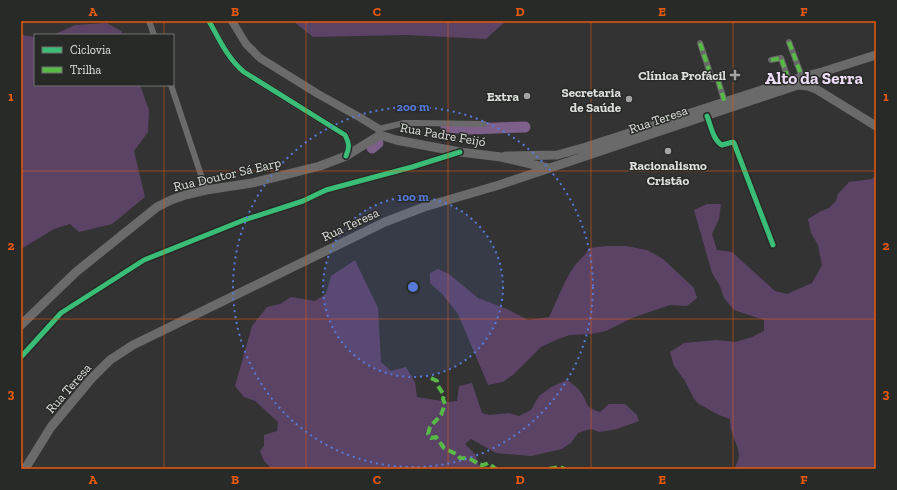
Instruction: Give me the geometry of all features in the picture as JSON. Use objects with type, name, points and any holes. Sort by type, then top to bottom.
[{"type":"main road","name":"Rua Teresa","points":[[24,469],[51,427],[91,379],[110,360],[133,345],[385,222],[424,207],[550,168],[559,160],[586,147],[789,81],[876,55]]},
{"type":"main road","points":[[822,72],[817,80],[816,89],[876,126]]},
{"type":"main road","name":"Rua Teresa","points":[[559,160],[589,156],[798,85],[816,89]]},
{"type":"main road","name":"Rua Doutor Sá Earp","points":[[21,325],[76,272],[158,207],[171,200],[206,190],[252,183],[320,166],[346,156],[380,132]]},
{"type":"main road","name":"Rua Padre Feijó","points":[[380,132],[396,140],[460,152],[501,157],[550,168]]},
{"type":"main road","name":"Rua Padre Feijó","points":[[501,157],[517,155],[559,160]]},
{"type":"street","points":[[149,21],[154,34]]},
{"type":"street","points":[[209,21],[231,59],[244,72],[362,146]]},
{"type":"street","points":[[232,21],[246,44],[260,58],[294,80],[361,118],[380,132],[404,123],[484,124]]},
{"type":"street","points":[[789,42],[802,77]]},
{"type":"street","points":[[700,43],[712,79],[717,77],[725,103]]},
{"type":"street","points":[[771,60],[781,58],[789,81]]},
{"type":"street","points":[[171,86],[206,190]]},
{"type":"street","points":[[707,116],[720,144],[734,143],[773,245]]},
{"type":"street","points":[[345,134],[350,148],[346,156]]},
{"type":"street","points":[[21,357],[61,313],[144,260],[238,223],[303,201],[326,190],[412,167],[460,152]]},
{"type":"shaded area","points":[[293,21],[506,21],[486,39],[406,35],[313,37]]},
{"type":"shaded area","points":[[107,23],[121,31],[122,34],[55,34],[75,25]]},
{"type":"shaded area","points":[[21,29],[22,35],[34,37],[34,86],[140,86],[149,110],[148,132],[134,151],[145,197],[112,224],[79,232],[70,224],[54,229],[21,249]]},
{"type":"shaded area","points":[[876,175],[876,469],[734,469],[739,454],[731,429],[730,419],[699,404],[694,399],[685,381],[674,366],[670,352],[684,343],[717,340],[735,342],[752,337],[764,331],[764,320],[734,310],[724,298],[720,286],[712,273],[694,210],[707,204],[721,204],[719,219],[712,234],[717,250],[732,252],[775,291],[787,294],[812,283],[822,265],[818,245],[811,233],[808,219],[829,208],[836,201],[838,194],[849,182],[872,179]]},
{"type":"shaded area","points":[[626,246],[647,250],[663,259],[694,288],[697,298],[687,306],[670,305],[632,318],[606,331],[591,334],[570,335],[558,339],[541,347],[514,374],[503,382],[488,385],[458,314],[442,294],[430,283],[430,273],[438,269],[449,274],[478,298],[507,309],[528,320],[549,317],[569,274],[586,254],[589,248]]},
{"type":"shaded area","points":[[355,260],[378,308],[381,362],[391,371],[406,367],[415,382],[417,397],[448,402],[457,401],[459,386],[472,383],[482,413],[489,415],[509,413],[519,416],[531,410],[539,396],[551,387],[567,380],[578,389],[588,406],[594,410],[600,412],[609,404],[625,404],[637,415],[639,421],[617,429],[600,432],[590,429],[578,433],[571,443],[562,449],[531,456],[496,453],[471,439],[465,444],[475,454],[479,465],[484,469],[272,469],[264,461],[260,451],[264,446],[264,435],[277,431],[278,422],[255,401],[244,397],[235,386],[252,326],[267,307],[280,304],[291,297],[315,301],[326,294],[331,276]]},
{"type":"waterway","points":[[446,127],[469,129],[525,127]]},
{"type":"waterway","points":[[372,148],[378,143]]},
{"type":"marked path","points":[[789,42],[802,77]]},
{"type":"marked path","points":[[700,43],[712,79],[717,77],[725,103]]},
{"type":"marked path","points":[[771,60],[781,58],[789,81]]},
{"type":"marked path","points":[[431,378],[437,381],[438,386],[444,395],[443,399],[445,404],[441,415],[430,427],[428,434],[431,438],[436,437],[444,448],[458,455],[460,458],[470,459],[481,465],[488,463],[496,469]]},
{"type":"marked path","points":[[549,469],[560,467],[565,469]]},
{"type":"cycle path","points":[[209,21],[220,42],[238,67],[345,135],[348,145],[346,156]]},
{"type":"cycle path","points":[[707,116],[716,140],[722,145],[734,143],[773,245]]},
{"type":"cycle path","points":[[21,357],[61,313],[144,260],[244,220],[303,201],[326,190],[412,167],[460,152]]},
{"type":"place","name":"Clínica Profácil","points":[[735,75]]},
{"type":"place","name":"Extra","points":[[527,96]]},
{"type":"place","name":"Secretaria de Saúde","points":[[629,99]]},
{"type":"place","name":"Racionalismo Cristão","points":[[668,151]]},
{"type":"district","name":"Alto da Serra","points":[[814,78]]}]
